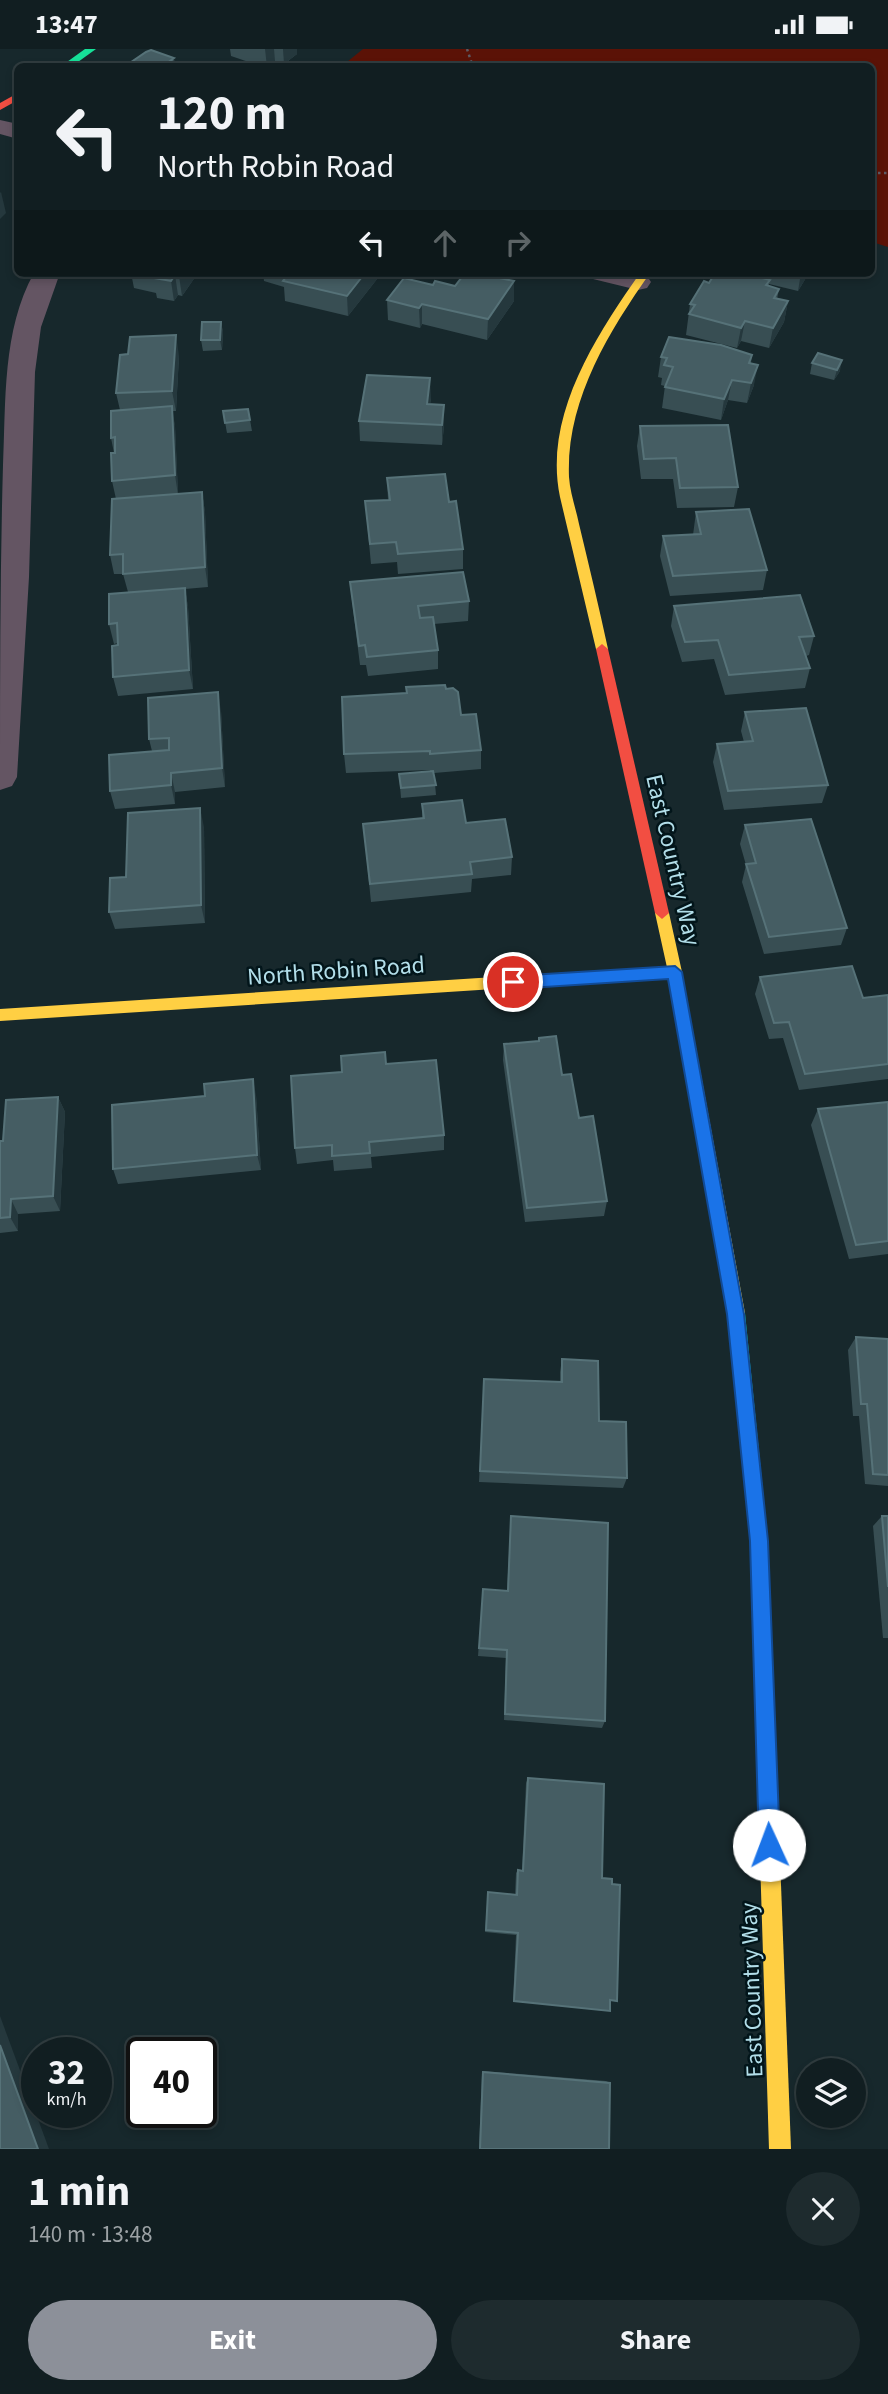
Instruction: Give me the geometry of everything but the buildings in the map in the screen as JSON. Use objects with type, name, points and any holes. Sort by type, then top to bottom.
[{"type":"street","points":[[70,63],[91,49]]},
{"type":"street","points":[[0,777],[7,577],[21,372],[28,327],[45,277]]},
{"type":"street","name":"East Country Way","points":[[642,277],[592,353],[578,384],[564,447],[563,478],[675,972],[736,1314],[759,1541],[780,2149]]},
{"type":"street","name":"North Robin Road","points":[[0,1015],[675,972]]},
{"type":"shaded area","points":[[363,49],[888,49],[888,247],[875,243],[875,63],[346,63]]},
{"type":"traffic: fast","points":[[70,63],[91,49]]},
{"type":"traffic: fast","points":[[558,979],[675,972]]},
{"type":"traffic: fast","points":[[736,1313],[759,1541],[770,1858]]},
{"type":"traffic: slow","points":[[602,649],[565,490],[564,449],[569,421],[587,369],[614,319],[642,277]]},
{"type":"traffic: slow","points":[[662,913],[736,1313]]},
{"type":"traffic: slow","points":[[0,1015],[558,979]]},
{"type":"traffic: slow","points":[[770,1858],[780,2149]]},
{"type":"traffic: jam","points":[[0,107],[14,98]]},
{"type":"traffic: jam","points":[[602,649],[662,913]]},
{"type":"route","points":[[513,982],[675,972],[736,1314],[759,1541],[769,1845]]}]
